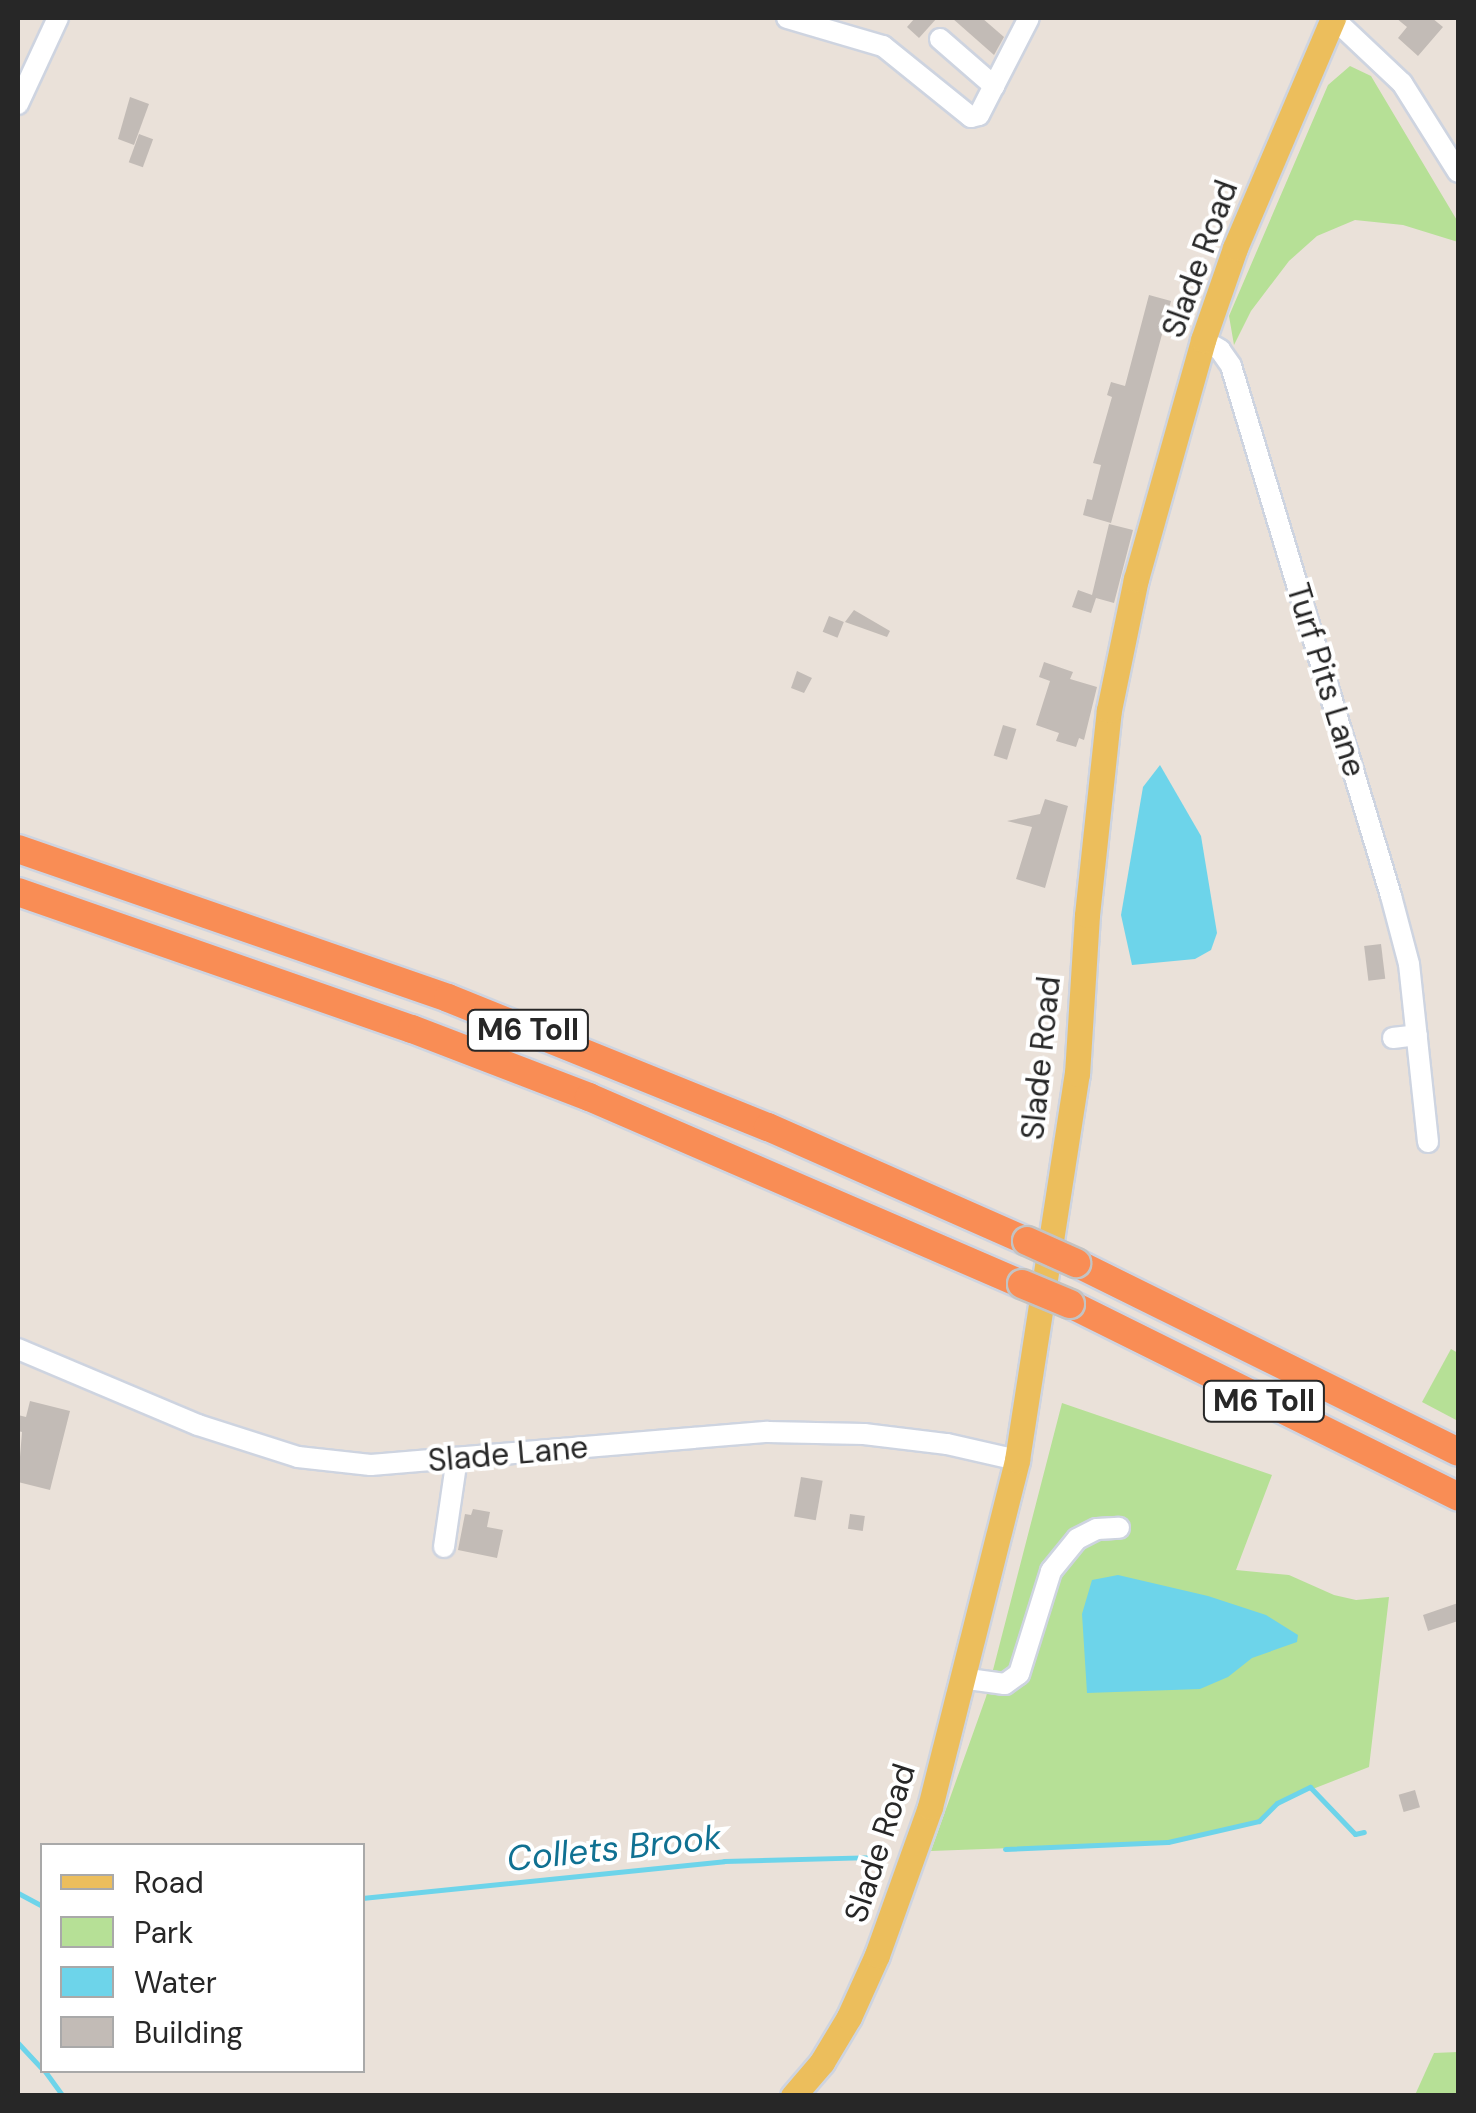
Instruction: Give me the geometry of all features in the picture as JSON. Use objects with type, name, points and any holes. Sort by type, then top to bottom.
[{"type":"highway","name":"M6 Toll","points":[[18,849],[448,998],[768,1127],[1076,1263],[1458,1452]]},
{"type":"highway","name":"M6 Toll","points":[[18,892],[412,1029],[762,1168],[1070,1304],[1458,1496]]},
{"type":"main road","name":"Slade Road","points":[[793,2096],[822,2062],[877,1956],[930,1807],[1017,1460],[1077,1074],[1086,915],[1109,710],[1144,548],[1203,340],[1235,248],[1333,18]]},
{"type":"street","points":[[18,104],[58,18]]},
{"type":"street","points":[[787,18],[858,27],[972,117],[979,115],[1030,18]]},
{"type":"street","points":[[1333,18],[1402,83],[1458,172]]},
{"type":"street","points":[[940,38],[994,86]]},
{"type":"street","name":"Turf Pits Lane","points":[[1203,340],[1220,350],[1232,366],[1391,896],[1410,964],[1428,1142]]},
{"type":"street","points":[[1393,1038],[1417,1035]]},
{"type":"street","name":"Slade Lane","points":[[18,1349],[198,1426],[298,1457],[371,1465],[768,1432],[864,1434],[946,1444],[1017,1460]]},
{"type":"street","points":[[444,1547],[457,1458]]},
{"type":"street","points":[[961,1678],[1006,1684],[1019,1674],[1051,1571],[1078,1539],[1097,1529],[1119,1528]]},
{"type":"green space","points":[[1350,66],[1371,76],[1458,222],[1458,242],[1403,225],[1355,220],[1317,236],[1289,261],[1251,311],[1234,345],[1229,316],[1328,85]]},
{"type":"green space","points":[[1451,1349],[1458,1353],[1458,1421],[1422,1402]]},
{"type":"green space","points":[[1062,1403],[1272,1475],[1236,1570],[1289,1575],[1334,1595],[1356,1600],[1389,1597],[1369,1767],[1277,1803],[1259,1821],[1168,1842],[931,1851],[986,1697]]},
{"type":"green space","points":[[1458,2052],[1458,2095],[1415,2095],[1434,2053]]},
{"type":"water","points":[[1160,765],[1201,836],[1217,933],[1211,950],[1195,959],[1132,965],[1121,915],[1143,787]]},
{"type":"water","points":[[1118,1575],[1208,1596],[1266,1615],[1298,1635],[1297,1642],[1252,1658],[1228,1677],[1200,1689],[1087,1693],[1082,1614],[1092,1580]]},
{"type":"building","points":[[915,18],[937,18],[919,38],[907,27]]},
{"type":"building","points":[[952,18],[982,18],[1004,37],[994,55]]},
{"type":"building","points":[[1396,18],[1432,18],[1443,27],[1418,56],[1398,38],[1407,27]]},
{"type":"building","points":[[130,97],[149,104],[134,145],[118,139]]},
{"type":"building","points":[[139,134],[153,139],[143,167],[129,162]]},
{"type":"building","points":[[1149,295],[1171,301],[1111,523],[1083,515],[1087,499],[1092,500],[1101,465],[1093,463],[1112,397],[1107,395],[1111,382],[1125,386]]},
{"type":"building","points":[[1109,524],[1133,530],[1114,603],[1096,598],[1091,613],[1072,607],[1078,590],[1092,595]]},
{"type":"building","points":[[854,610],[890,631],[887,637],[845,622]]},
{"type":"building","points":[[829,616],[844,622],[837,638],[823,632]]},
{"type":"building","points":[[1044,662],[1073,672],[1070,679],[1097,687],[1084,740],[1079,738],[1076,747],[1056,741],[1059,733],[1036,725],[1050,681],[1039,677]]},
{"type":"building","points":[[797,671],[812,678],[804,693],[791,688]]},
{"type":"building","points":[[1003,725],[1016,729],[1007,760],[994,756]]},
{"type":"building","points":[[1045,799],[1068,806],[1045,888],[1016,879],[1032,827],[1007,821],[1040,814]]},
{"type":"building","points":[[1381,944],[1385,979],[1368,981],[1364,946]]},
{"type":"building","points":[[30,1401],[70,1411],[50,1490],[18,1482],[22,1432],[18,1431],[18,1415],[26,1417]]},
{"type":"building","points":[[801,1477],[823,1481],[816,1520],[794,1516]]},
{"type":"building","points":[[473,1509],[490,1512],[487,1527],[503,1530],[497,1558],[458,1550],[465,1514],[471,1515]]},
{"type":"building","points":[[850,1514],[865,1516],[863,1531],[848,1529]]},
{"type":"building","points":[[1458,1603],[1458,1621],[1428,1631],[1423,1615]]},
{"type":"building","points":[[1415,1790],[1420,1807],[1404,1812],[1399,1795]]},
{"type":"waterway","name":"Collets Brook","points":[[1005,1849],[1168,1842],[1259,1821],[1277,1803],[1310,1787],[1355,1834],[1364,1832]]},
{"type":"waterway","name":"Collets Brook","points":[[365,1898],[724,1861],[872,1857]]},
{"type":"waterway","name":"Collets Brook","points":[[18,1893],[40,1905]]},
{"type":"waterway","points":[[18,2043],[40,2067]]},
{"type":"waterway","points":[[46,2073],[63,2096]]}]
